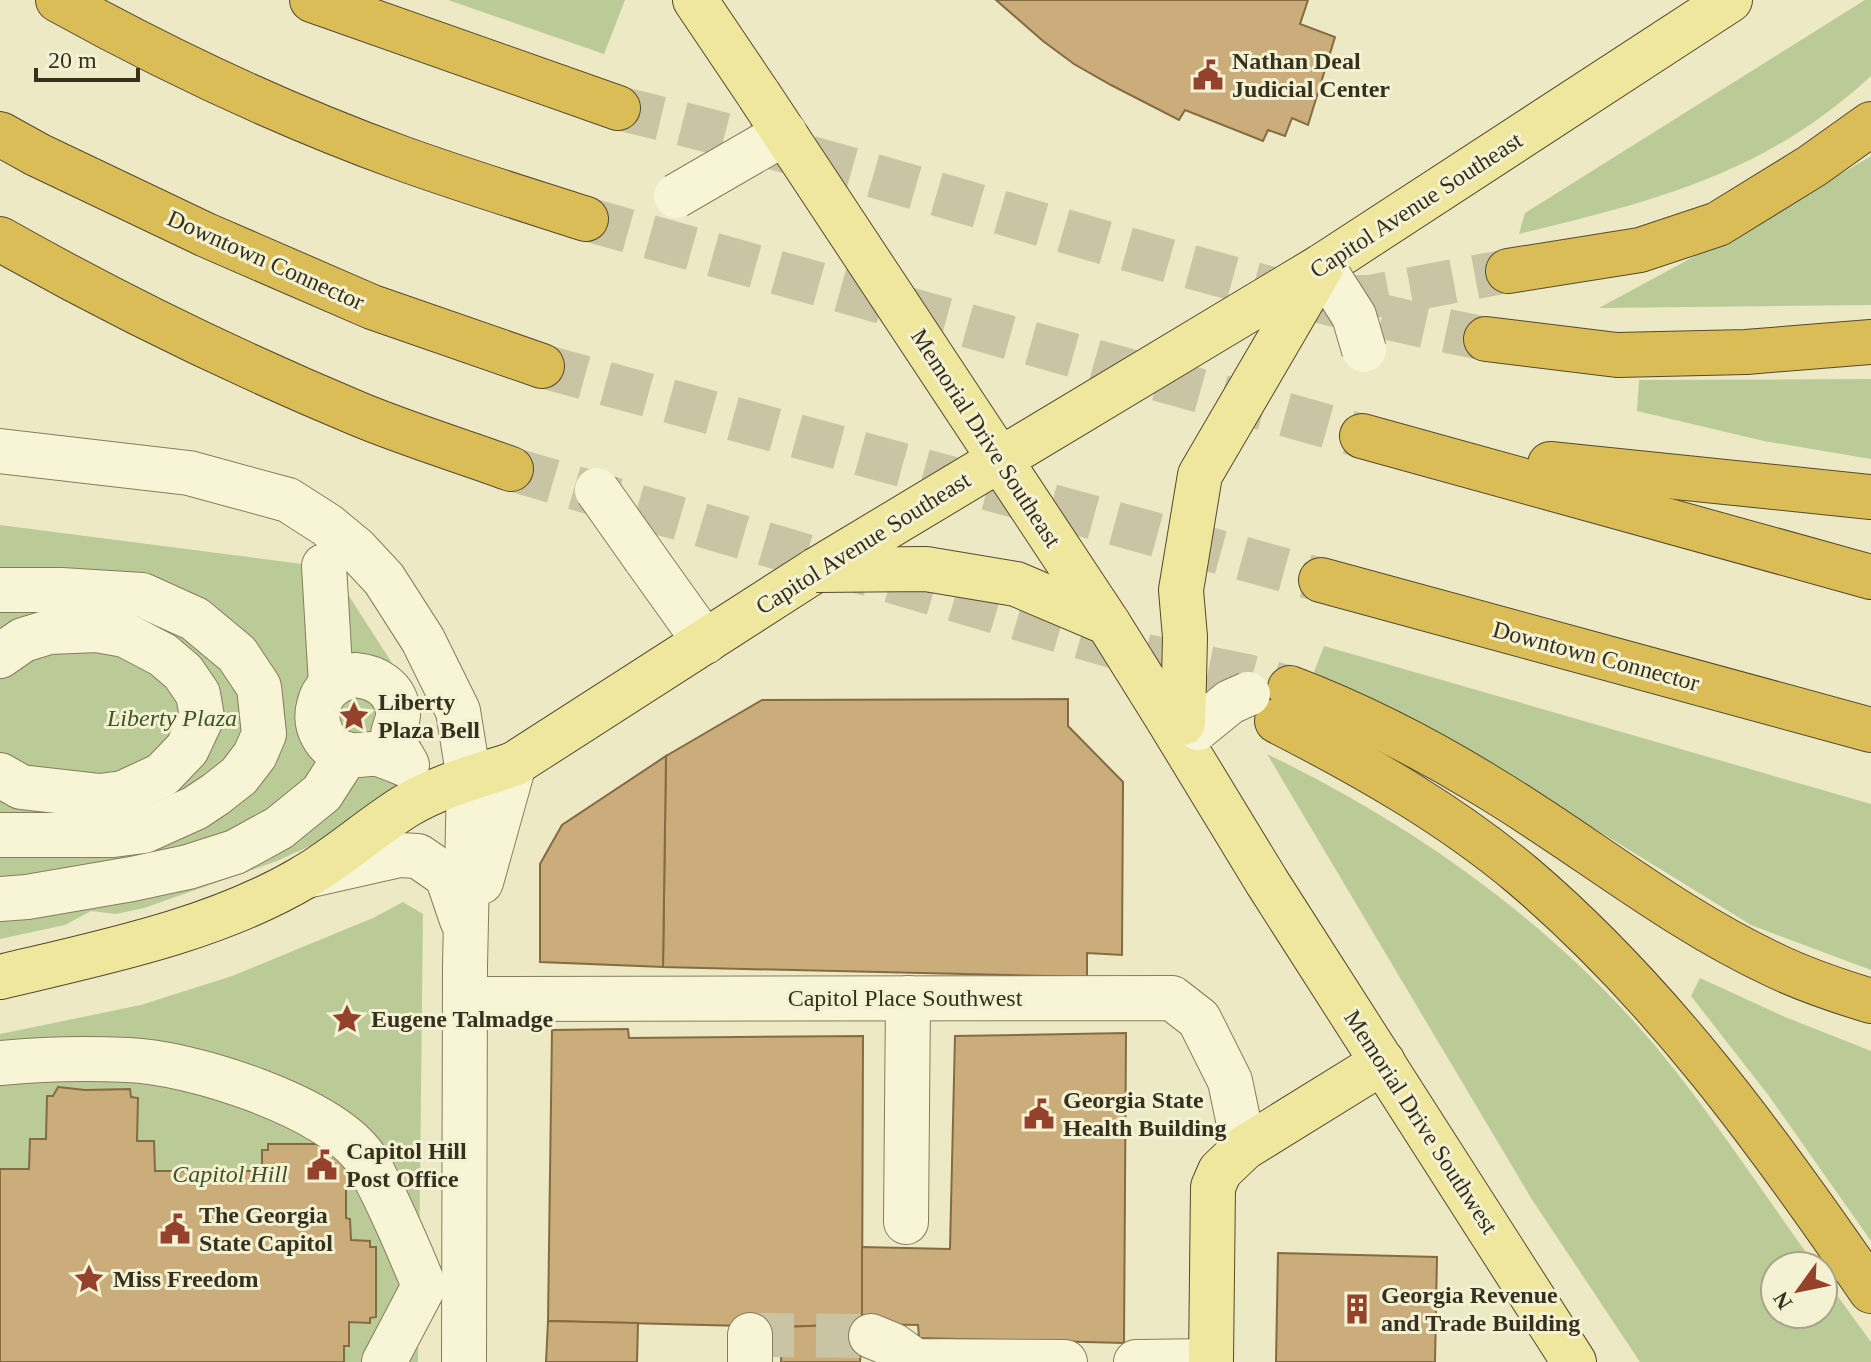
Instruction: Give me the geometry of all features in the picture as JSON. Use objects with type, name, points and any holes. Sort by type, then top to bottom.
[{"type":"highway","points":[[58,0],[196,72],[296,116],[400,157],[586,219]]},
{"type":"highway","points":[[312,0],[618,108]]},
{"type":"highway","points":[[1508,271],[1640,250],[1718,224],[1812,166],[1871,124]]},
{"type":"highway","name":"Downtown Connector","points":[[0,134],[206,235],[358,301],[542,366]]},
{"type":"highway","points":[[0,239],[142,316],[234,359],[359,414],[511,469]]},
{"type":"highway","points":[[1486,339],[1617,355],[1746,352],[1871,342]]},
{"type":"highway","points":[[1871,497],[1514,460],[1362,436],[1871,577]]},
{"type":"highway","name":"Downtown Connector","points":[[1321,580],[1871,730]]},
{"type":"highway","points":[[1731,693],[1871,744]]},
{"type":"highway","points":[[1272,701],[1343,708],[1487,786],[1634,883],[1774,965],[1829,988],[1871,1001]]},
{"type":"highway","points":[[1272,701],[1430,808],[1521,875],[1571,920],[1668,1020],[1733,1098],[1795,1180],[1871,1291]]},
{"type":"main road","name":"Memorial Drive Southeast","points":[[695,0],[1108,623],[1183,728],[1267,882]]},
{"type":"main road","name":"Capitol Avenue Southeast","points":[[0,977],[166,935],[224,915],[306,876],[409,805],[514,764],[816,570],[1322,266],[1730,0]]},
{"type":"main road","points":[[1183,728],[1185,637],[1181,590],[1200,475],[1322,266]]},
{"type":"main road","points":[[816,570],[926,569],[1016,584],[1108,623]]},
{"type":"main road","name":"Memorial Drive Southwest","points":[[1267,882],[1574,1362]]},
{"type":"main road","points":[[1211,1362],[1213,1187],[1220,1171],[1244,1148],[1383,1062]]},
{"type":"street","points":[[665,195],[785,133]]},
{"type":"street","points":[[1322,266],[1354,316],[1364,350]]},
{"type":"street","points":[[0,451],[189,473],[288,500],[327,525],[356,549],[384,579],[423,640],[458,711],[469,779],[464,1362]]},
{"type":"street","points":[[597,490],[705,642]]},
{"type":"street","points":[[202,717],[262,717],[324,700],[355,675],[367,676],[389,689],[399,712],[393,737],[407,765],[373,753],[360,756],[347,754],[325,740],[319,729],[324,700],[324,566]]},
{"type":"street","points":[[0,590],[142,595],[195,619],[237,654],[259,687],[264,734],[255,755],[239,776],[195,808],[144,831],[91,835],[0,835]]},
{"type":"street","points":[[0,656],[23,640],[49,632],[97,630],[125,635],[163,655],[183,672],[198,694],[202,717],[187,749],[162,775],[123,793],[100,796],[33,789],[21,787],[0,775]]},
{"type":"street","points":[[1183,728],[1230,702],[1272,701]]},
{"type":"street","points":[[0,899],[90,899],[235,852],[279,828],[322,793],[347,754]]},
{"type":"street","points":[[466,934],[514,764]]},
{"type":"street","points":[[90,899],[91,835]]},
{"type":"street","points":[[306,876],[399,855],[418,856],[447,876],[466,934]]},
{"type":"street","points":[[906,1222],[908,998]]},
{"type":"street","name":"Capitol Place Southwest","points":[[466,999],[1172,998],[1199,1019],[1230,1081],[1244,1148]]},
{"type":"street","points":[[0,1063],[130,1060],[174,1068],[232,1082],[281,1100],[341,1133],[366,1158],[424,1286],[384,1362]]},
{"type":"street","points":[[871,1336],[893,1345],[915,1362],[1065,1362]]},
{"type":"street","points":[[1136,1362],[1211,1362]]},
{"type":"green space","points":[[448,0],[625,0],[604,54]]},
{"type":"green space","points":[[1865,0],[1871,0],[1871,76],[1831,110],[1749,160],[1706,179],[1616,209],[1519,234],[1525,213]]},
{"type":"green space","points":[[1871,156],[1871,305],[1599,308],[1780,210]]},
{"type":"green space","points":[[1871,379],[1871,459],[1764,441],[1637,411],[1639,380]]},
{"type":"green space","name":"Liberty Plaza","points":[[0,525],[348,570],[347,593],[392,663],[418,728],[424,758],[397,790],[334,835],[277,861],[144,908],[116,914],[91,911],[65,925],[0,939]]},
{"type":"green space","points":[[1324,646],[1871,804],[1871,970],[1751,925],[1511,777],[1312,677]]},
{"type":"green space","points":[[1267,754],[1369,809],[1466,872],[1556,944],[1598,984],[1685,1083],[1805,1250],[1759,1250],[1759,1330],[1839,1330],[1839,1298],[1871,1342],[1871,1362],[1640,1362],[1531,1198]]},
{"type":"green space","name":"Capitol Hill","points":[[403,902],[423,914],[418,1362],[0,1362],[0,1034],[141,1005],[232,976],[373,918]]},
{"type":"green space","points":[[1700,978],[1785,1017],[1871,1051],[1871,1241],[1769,1096],[1691,996]]},
{"type":"building","name":"Nathan Deal Judicial Center","points":[[996,0],[1308,0],[1300,24],[1335,37],[1308,125],[1292,118],[1285,136],[1268,130],[1263,141],[1185,110],[1179,120],[1111,85],[1074,64]]},
{"type":"building","points":[[1068,699],[1068,726],[1123,782],[1122,955],[1087,953],[1087,977],[663,967],[666,756],[762,700]]},
{"type":"building","points":[[666,756],[663,967],[540,962],[540,864],[562,825]]},
{"type":"building","points":[[628,1029],[629,1038],[863,1036],[862,1324],[782,1327],[548,1321],[552,1030]]},
{"type":"building","name":"Georgia State Health Building","points":[[1126,1033],[1124,1343],[919,1338],[918,1325],[862,1324],[862,1247],[950,1249],[955,1036]]},
{"type":"building","name":"The Georgia State Capitol","points":[[58,1087],[130,1089],[131,1097],[138,1098],[137,1141],[154,1141],[155,1171],[262,1171],[262,1150],[268,1150],[268,1144],[341,1144],[346,1151],[346,1218],[350,1219],[351,1240],[370,1241],[370,1247],[376,1247],[376,1317],[370,1318],[370,1323],[349,1322],[349,1346],[344,1346],[344,1362],[0,1362],[0,1169],[29,1169],[30,1139],[46,1139],[47,1096],[53,1096]]},
{"type":"building","name":"Georgia Revenue and Trade Building","points":[[1278,1253],[1437,1257],[1435,1362],[1276,1362]]},
{"type":"building","points":[[548,1321],[638,1323],[637,1362],[546,1362]]},
{"type":"building","points":[[862,1324],[860,1362],[781,1362],[782,1327]]},
{"type":"tunnel","points":[[618,108],[836,165],[1268,288],[1486,339]]},
{"type":"tunnel","points":[[586,219],[1362,436]]},
{"type":"tunnel","points":[[1345,297],[1369,297],[1508,271]]},
{"type":"tunnel","points":[[542,366],[1321,580]]},
{"type":"tunnel","points":[[511,469],[1146,656],[1290,688]]},
{"type":"tunnel","points":[[750,1335],[871,1336]]},
{"type":"place","name":"Nathan Deal Judicial Center","points":[[1208,75]]},
{"type":"place","name":"Liberty Plaza Bell","points":[[354,716]]},
{"type":"place","name":"Eugene Talmadge","points":[[347,1019]]},
{"type":"place","name":"Georgia State Health Building","points":[[1039,1114]]},
{"type":"place","name":"Capitol Hill Post Office","points":[[322,1165]]},
{"type":"place","name":"The Georgia State Capitol","points":[[175,1229]]},
{"type":"place","name":"Miss Freedom","points":[[89,1279]]},
{"type":"place","name":"Georgia Revenue and Trade Building","points":[[1357,1309]]}]
